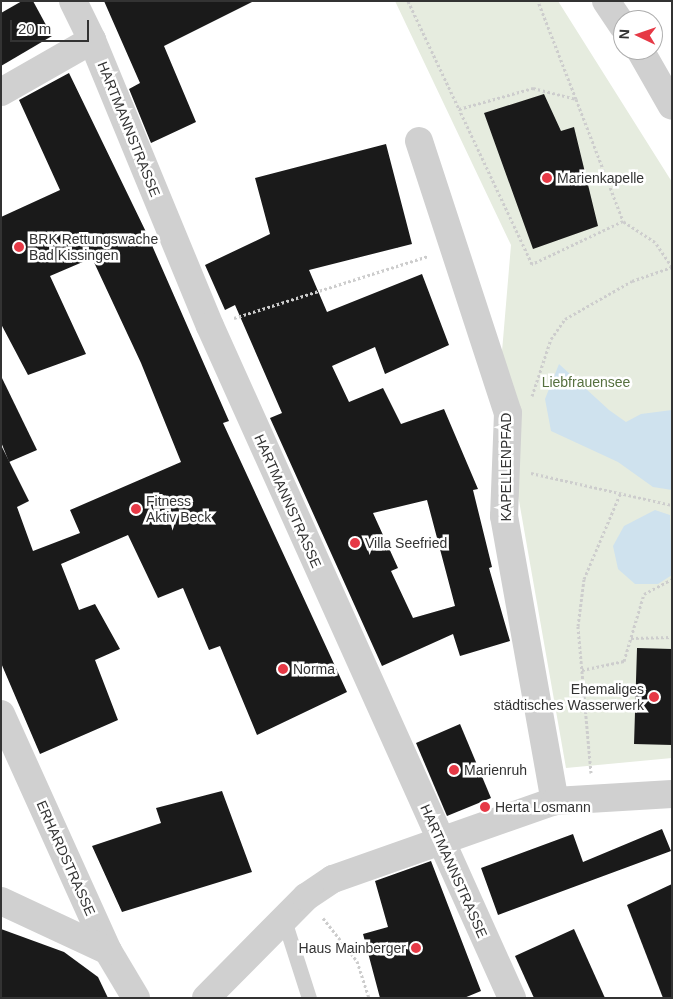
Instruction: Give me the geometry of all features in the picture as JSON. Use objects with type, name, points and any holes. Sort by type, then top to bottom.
[{"type":"street","name":"HARTMANNSTRASSE","points":[[73,1],[92,40],[210,326],[512,998]]},
{"type":"street","points":[[1,92],[92,40]]},
{"type":"street","points":[[646,60],[672,106]]},
{"type":"street","name":"KAPELLENPFAD","points":[[419,142],[508,413],[504,516],[555,801]]},
{"type":"street","name":"ERHARDSTRASSE","points":[[1,714],[108,951],[136,998]]},
{"type":"street","points":[[206,998],[306,896],[341,876],[555,801],[593,797],[672,794]]},
{"type":"street","points":[[1,901],[108,951]]},
{"type":"lane","points":[[283,918],[310,998]]},
{"type":"path","points":[[408,1],[532,264],[623,221]]},
{"type":"path","points":[[530,405],[552,339],[565,319],[632,281],[672,267],[655,242],[623,221],[538,1]]},
{"type":"path","points":[[459,109],[533,88],[576,99]]},
{"type":"path","points":[[210,326],[454,248]]},
{"type":"path","points":[[506,467],[672,505]]},
{"type":"path","points":[[593,797],[578,626],[584,579],[620,492]]},
{"type":"path","points":[[582,670],[624,661],[644,594],[672,579]]},
{"type":"path","points":[[630,638],[672,637]]},
{"type":"path","points":[[306,896],[357,961],[369,998]]},
{"type":"green space","name":"Liebfrauensee","points":[[395,1],[558,1],[672,182],[672,758],[566,768],[499,387],[511,245]]},
{"type":"water","name":"Liebfrauensee","points":[[559,364],[609,410],[626,422],[641,414],[672,410],[672,490],[653,487],[618,462],[551,431],[545,399]]},
{"type":"water","points":[[655,510],[670,515],[672,575],[658,584],[635,584],[618,569],[613,546],[624,526]]},
{"type":"building","points":[[22,1],[33,1],[52,36],[1,66],[1,13]]},
{"type":"building","points":[[104,1],[254,1],[164,46],[196,122],[151,143],[129,89],[140,83]]},
{"type":"building","points":[[69,73],[147,234],[229,421],[223,423],[347,692],[257,735],[220,646],[209,650],[183,588],[158,598],[128,535],[61,564],[79,610],[95,604],[120,649],[95,660],[118,720],[40,754],[1,663],[1,445],[29,501],[17,507],[33,551],[80,533],[70,510],[181,462],[141,363],[92,258],[50,276],[86,354],[28,375],[1,324],[1,217],[60,190],[19,100]]},
{"type":"building","name":"Marienkapelle","points":[[544,94],[561,131],[574,127],[598,226],[533,249],[484,113]]},
{"type":"building","points":[[386,144],[412,244],[309,270],[327,312],[422,274],[449,345],[385,374],[375,347],[332,366],[349,402],[383,388],[401,424],[444,409],[478,489],[473,490],[492,567],[489,568],[510,641],[460,656],[453,634],[382,666],[270,418],[282,413],[235,305],[225,310],[205,265],[270,234],[255,178]],"holes":[[[427,500],[455,606],[413,618],[391,571],[398,568],[373,513]]]},
{"type":"building","points":[[1,376],[37,450],[9,462],[1,442]]},
{"type":"building","name":"Ehemaliges städtisches Wasserwerk","points":[[637,648],[672,649],[672,745],[634,744]]},
{"type":"building","name":"Marienruh","points":[[460,724],[491,798],[447,816],[416,743]]},
{"type":"building","points":[[222,791],[252,872],[122,912],[92,846],[161,823],[156,808]]},
{"type":"building","points":[[662,829],[671,851],[498,915],[481,868],[573,834],[583,862]]},
{"type":"building","points":[[431,861],[481,991],[464,998],[380,998],[363,934],[388,927],[375,881]]},
{"type":"building","points":[[672,884],[672,998],[663,998],[627,905]]},
{"type":"building","points":[[1,929],[64,952],[98,977],[108,998],[1,998]]},
{"type":"building","points":[[574,929],[605,998],[534,998],[515,956]]},
{"type":"place","name":"Marienkapelle","points":[[547,178]]},
{"type":"place","name":"BRK Rettungswache Bad Kissingen","points":[[19,247]]},
{"type":"place","name":"Fitness Aktiv Beck","points":[[136,509]]},
{"type":"place","name":"Villa Seefried","points":[[355,543]]},
{"type":"place","name":"Norma","points":[[283,669]]},
{"type":"place","name":"Ehemaliges städtisches Wasserwerk","points":[[654,697]]},
{"type":"place","name":"Marienruh","points":[[454,770]]},
{"type":"place","name":"Herta Losmann","points":[[485,807]]},
{"type":"place","name":"Haus Mainberger","points":[[416,948]]}]
